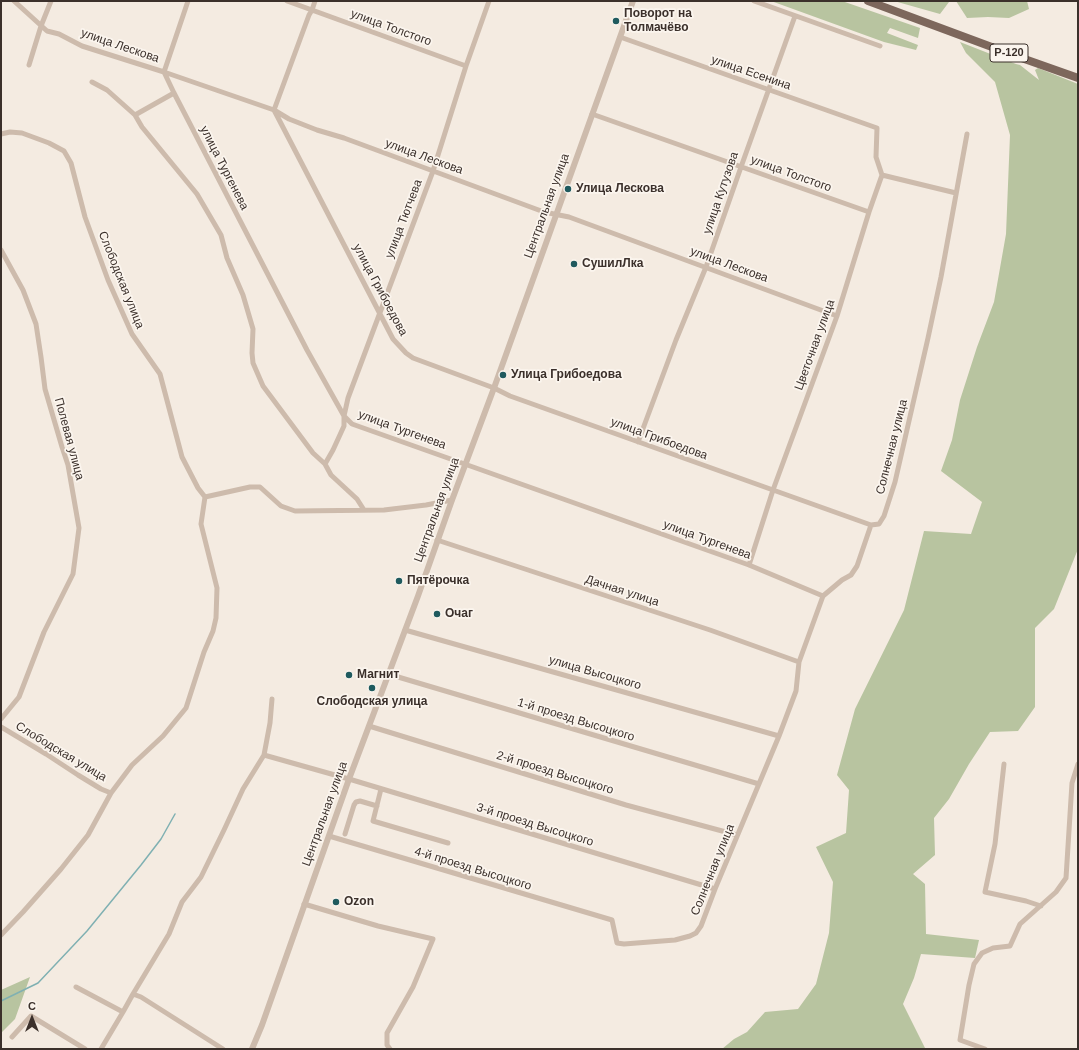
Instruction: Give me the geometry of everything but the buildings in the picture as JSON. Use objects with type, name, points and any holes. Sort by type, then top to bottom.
[{"type":"main road","name":"Р-120","points":[[868,1],[1078,78]]},
{"type":"street","name":"улица Лескова","points":[[14,1],[47,31],[59,34],[82,46],[164,72],[274,110],[289,119],[317,130],[344,138],[556,215],[569,217],[837,316]]},
{"type":"street","points":[[29,65],[41,26],[51,1]]},
{"type":"street","points":[[164,72],[188,1]]},
{"type":"street","name":"улица Толстого","points":[[287,1],[466,66]]},
{"type":"street","points":[[274,110],[308,15],[312,10],[315,1]]},
{"type":"street","name":"улица Тютчева","points":[[325,464],[344,426],[344,416],[348,398],[433,171],[466,66],[489,1]]},
{"type":"street","name":"Центральная улица","points":[[252,1049],[262,1025],[349,779],[494,388],[632,1]]},
{"type":"street","points":[[754,1],[880,46]]},
{"type":"street","name":"улица Кутузова","points":[[638,442],[676,340],[706,267],[740,167],[795,16]]},
{"type":"street","name":"улица Есенина","points":[[620,37],[877,128],[876,157],[882,174]]},
{"type":"street","name":"улица Тургенева","points":[[164,72],[303,343],[344,416],[352,424],[749,565],[823,596]]},
{"type":"street","points":[[92,82],[107,90],[136,115],[142,127],[197,194],[220,235],[227,258],[243,295],[252,329],[252,362],[263,386],[313,453],[325,464],[332,475],[357,499],[364,510]]},
{"type":"street","points":[[136,115],[174,93]]},
{"type":"street","name":"улица Грибоедова","points":[[274,110],[393,339],[406,353],[414,358],[494,388],[510,396],[871,525]]},
{"type":"street","name":"улица Толстого","points":[[592,114],[869,212]]},
{"type":"street","name":"Слободская улица","points":[[1,134],[10,132],[22,133],[49,143],[64,151],[71,163],[85,217],[108,280],[132,334],[160,374],[182,457],[198,488],[205,497],[201,524],[217,588],[216,618],[213,631],[204,652],[186,708],[163,736],[132,766],[111,793],[88,835],[23,912],[1,935]]},
{"type":"street","name":"Солнечная улица","points":[[871,525],[879,524],[884,516],[895,482],[938,293],[966,134]]},
{"type":"street","points":[[882,174],[956,193]]},
{"type":"street","name":"Цветочная улица","points":[[749,565],[773,490],[837,316],[882,174]]},
{"type":"street","name":"Полевая улица","points":[[1,250],[23,290],[36,324],[45,389],[68,465],[79,528],[73,574],[44,632],[20,696],[1,719]]},
{"type":"street","points":[[205,497],[250,487],[260,487],[281,506],[295,511],[384,510],[452,500]]},
{"type":"street","points":[[779,736],[796,691],[799,662],[823,596],[842,580],[851,575],[857,566],[871,525]]},
{"type":"street","name":"Дачная улица","points":[[437,540],[710,630],[799,662]]},
{"type":"street","name":"улица Высоцкого","points":[[405,630],[779,736]]},
{"type":"street","name":"1-й проезд Высоцкого","points":[[388,674],[759,784]]},
{"type":"street","points":[[101,1049],[169,934],[182,902],[201,877],[243,789],[264,755],[270,723],[272,699]]},
{"type":"street","name":"2-й проезд Высоцкого","points":[[369,726],[626,805],[737,835]]},
{"type":"street","name":"Слободская улица","points":[[1,727],[78,775],[111,793]]},
{"type":"street","name":"Солнечная улица","points":[[617,943],[624,944],[675,940],[696,933],[701,926],[737,835],[779,736]]},
{"type":"street","name":"3-й проезд Высоцкого","points":[[264,755],[349,779],[715,890]]},
{"type":"street","points":[[1004,764],[995,844],[985,892],[1026,901],[1041,906]]},
{"type":"street","points":[[985,1049],[960,1040],[974,964],[982,953],[993,948],[1010,946],[1020,924],[1056,892],[1066,878],[1072,783],[1078,764]]},
{"type":"street","points":[[382,789],[373,821],[448,843]]},
{"type":"street","points":[[345,834],[356,802],[360,801],[377,806]]},
{"type":"street","name":"4-й проезд Высоцкого","points":[[329,836],[612,920],[617,943]]},
{"type":"street","points":[[304,904],[378,926],[433,939],[413,987],[387,1033],[387,1045],[390,1049]]},
{"type":"street","points":[[76,987],[123,1012]]},
{"type":"street","points":[[133,994],[223,1049]]},
{"type":"street","points":[[12,1037],[31,1016],[84,1049]]},
{"type":"green space","points":[[771,1],[842,1],[920,28],[918,38],[890,28],[887,33],[918,45],[916,50],[884,42]]},
{"type":"green space","points":[[894,1],[949,1],[949,2],[940,14]]},
{"type":"green space","points":[[956,1],[1027,1],[1029,9],[1009,18],[967,18]]},
{"type":"green space","points":[[960,42],[1020,65],[1039,80],[1035,70],[1038,68],[1078,84],[1078,549],[1054,609],[1035,628],[1035,707],[1018,731],[990,732],[969,764],[949,799],[934,818],[935,855],[913,874],[925,884],[926,934],[979,940],[975,958],[921,954],[914,978],[903,1004],[925,1049],[722,1049],[734,1039],[747,1032],[765,1012],[798,1009],[816,984],[829,933],[833,882],[816,847],[846,833],[849,790],[837,775],[855,709],[904,610],[924,531],[971,534],[982,502],[941,471],[952,440],[960,400],[977,347],[994,302],[1006,234],[1010,135],[995,82],[966,53]]},
{"type":"green space","points":[[30,977],[15,1019],[1,1033],[1,990]]},
{"type":"waterway","points":[[1,1001],[38,983],[87,931],[161,839],[175,814]]},
{"type":"place","name":"Поворот на Толмачёво","points":[[616,21]]},
{"type":"place","name":"Улица Лескова","points":[[568,189]]},
{"type":"place","name":"СушилЛка","points":[[574,264]]},
{"type":"place","name":"Улица Грибоедова","points":[[503,375]]},
{"type":"place","name":"Пятёрочка","points":[[399,581]]},
{"type":"place","name":"Очаг","points":[[437,614]]},
{"type":"place","name":"Магнит","points":[[349,675]]},
{"type":"place","name":"Слободская улица","points":[[372,688]]},
{"type":"place","name":"Ozon","points":[[336,902]]}]
